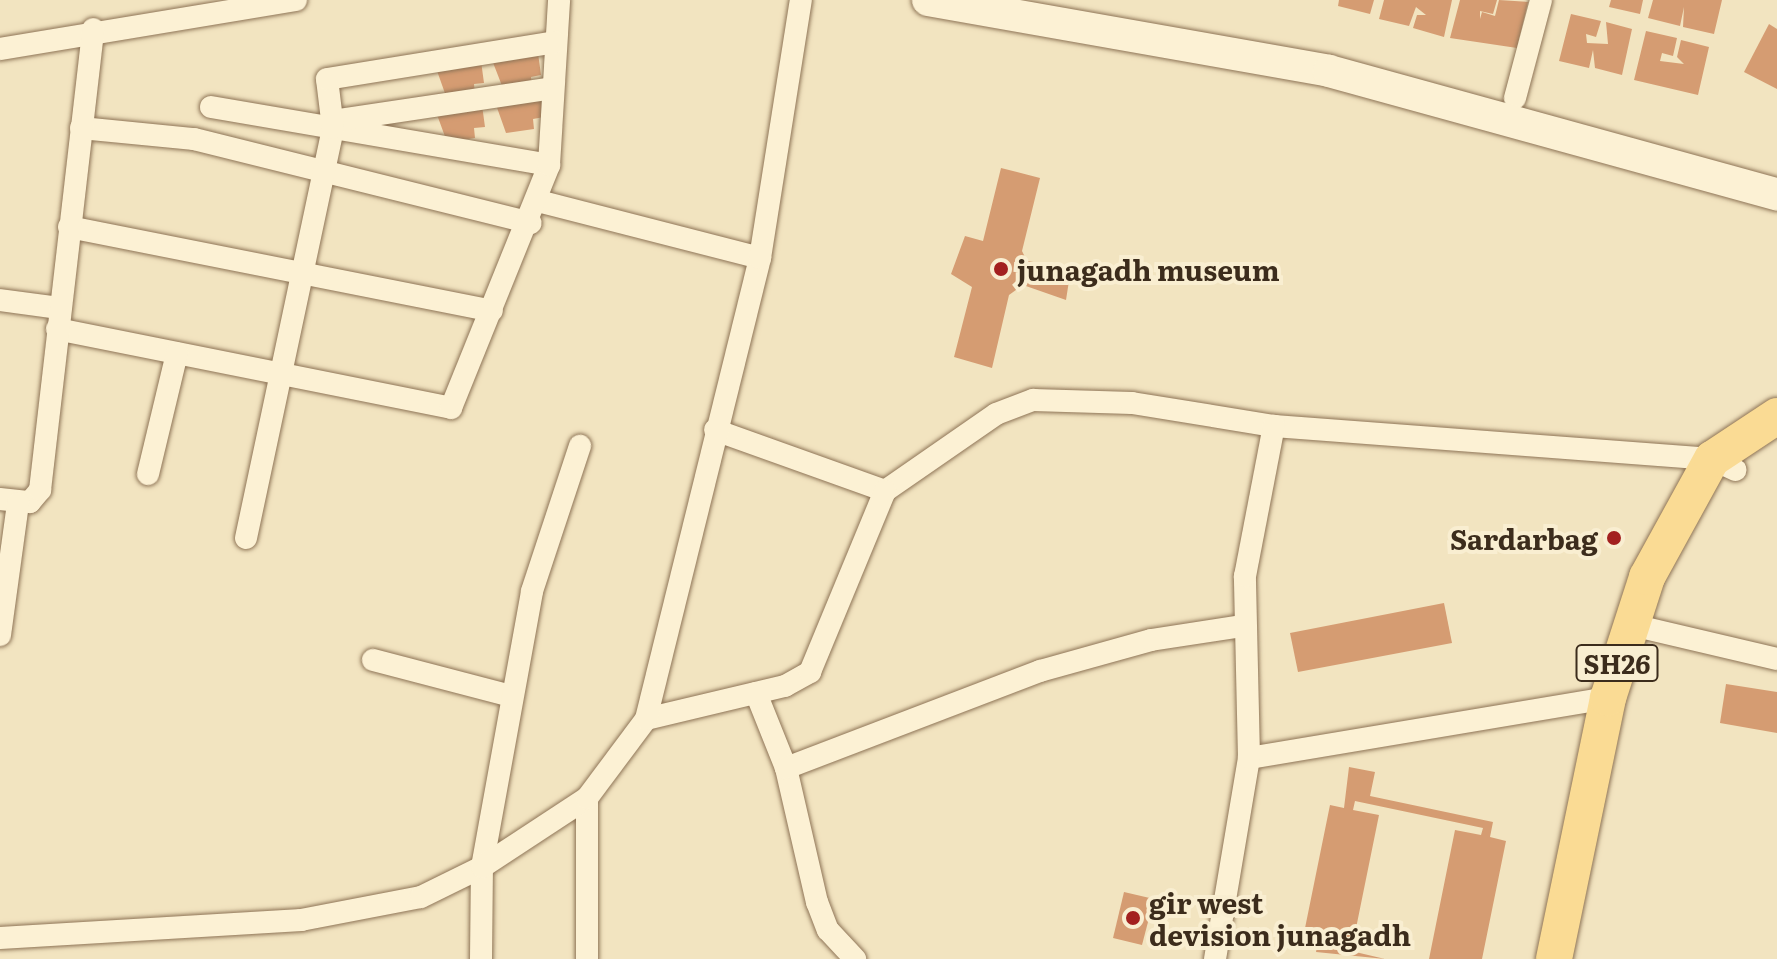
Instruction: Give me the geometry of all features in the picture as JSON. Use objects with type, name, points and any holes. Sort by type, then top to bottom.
[{"type":"main road","points":[[928,0],[1329,71],[1777,194]]},
{"type":"main road","points":[[1034,0],[1309,49],[1515,98],[1777,173]]},
{"type":"main road","name":"SH26","points":[[1554,959],[1608,698],[1638,627],[1724,465],[1777,416]]},
{"type":"main road","name":"SH26","points":[[1724,465],[1777,440]]},
{"type":"main road","name":"SH26","points":[[1576,959],[1638,627]]},
{"type":"street","points":[[0,49],[93,29],[296,0]]},
{"type":"street","points":[[0,300],[177,353],[451,408],[531,223],[549,165],[559,0]]},
{"type":"street","points":[[1515,98],[1541,0]]},
{"type":"street","points":[[0,938],[301,920],[421,897],[482,867],[587,798],[646,719],[760,258],[796,1]]},
{"type":"street","points":[[0,635],[9,501],[40,490],[93,29]]},
{"type":"street","points":[[246,538],[299,273],[333,125],[327,79],[555,42]]},
{"type":"street","points":[[333,125],[553,88]]},
{"type":"street","points":[[211,107],[333,125],[549,165]]},
{"type":"street","points":[[81,128],[194,139],[531,223]]},
{"type":"street","points":[[538,201],[760,258]]},
{"type":"street","points":[[69,227],[492,311]]},
{"type":"street","points":[[148,474],[177,353]]},
{"type":"street","points":[[646,719],[756,693],[810,672],[825,649],[885,491],[996,414],[1033,400],[1132,403],[1274,426],[1724,465]]},
{"type":"street","points":[[1215,959],[1249,758],[1243,626],[1274,426]]},
{"type":"street","points":[[715,430],[885,491]]},
{"type":"street","points":[[481,959],[482,867],[511,696],[532,591],[580,446]]},
{"type":"street","points":[[786,768],[1040,671],[1151,640],[1243,626]]},
{"type":"street","points":[[1638,627],[1777,659]]},
{"type":"street","points":[[373,660],[511,696]]},
{"type":"street","points":[[756,693],[786,768],[817,902],[846,957]]},
{"type":"street","points":[[1249,758],[1608,698]]},
{"type":"street","points":[[587,798],[587,959]]},
{"type":"building","points":[[1339,0],[1374,0],[1370,14],[1338,6]]},
{"type":"building","points":[[1384,0],[1452,0],[1444,37],[1413,28],[1417,15],[1426,15],[1416,7],[1409,26],[1379,19]]},
{"type":"building","points":[[1460,0],[1497,0],[1493,14],[1480,11],[1480,19],[1482,12],[1495,16],[1499,0],[1528,2],[1517,48],[1450,38]]},
{"type":"building","points":[[1611,0],[1643,0],[1640,14],[1609,7]]},
{"type":"building","points":[[1653,0],[1722,0],[1714,34],[1683,27],[1684,7],[1680,26],[1648,18]]},
{"type":"building","points":[[1571,14],[1601,21],[1596,37],[1586,34],[1587,43],[1608,44],[1606,22],[1632,29],[1622,75],[1595,68],[1593,50],[1589,68],[1559,61]]},
{"type":"building","points":[[1769,24],[1777,29],[1777,89],[1744,72]]},
{"type":"building","points":[[1646,31],[1677,38],[1673,56],[1662,53],[1660,61],[1684,64],[1677,57],[1681,40],[1709,47],[1698,95],[1634,80]]},
{"type":"building","points":[[538,53],[541,75],[531,77],[532,87],[504,91],[492,60]]},
{"type":"building","points":[[481,61],[484,83],[474,84],[475,94],[447,99],[436,68]]},
{"type":"building","points":[[540,96],[544,117],[533,119],[534,129],[506,133],[495,102]]},
{"type":"building","points":[[482,105],[485,127],[474,128],[475,138],[447,142],[436,112]]},
{"type":"building","name":"junagadh museum","points":[[1001,168],[1040,178],[1022,251],[1027,261],[1071,268],[1066,300],[1023,285],[1009,295],[992,368],[954,357],[972,287],[951,274],[965,236],[983,241]]},
{"type":"building","points":[[1444,603],[1452,643],[1298,672],[1290,633]]},
{"type":"building","points":[[1726,684],[1777,692],[1777,733],[1720,723]]},
{"type":"building","points":[[1349,767],[1375,772],[1370,796],[1493,822],[1490,837],[1506,841],[1482,959],[1429,959],[1455,830],[1481,835],[1483,828],[1355,801],[1353,810],[1379,815],[1353,943],[1327,938],[1326,945],[1385,959],[1316,952],[1319,936],[1304,933],[1330,805],[1344,808]]},
{"type":"building","name":"gir west devision junagadh","points":[[1124,892],[1154,899],[1142,945],[1113,938]]},
{"type":"place","name":"junagadh museum","points":[[1001,269]]},
{"type":"place","name":"Sardarbag","points":[[1614,538]]},
{"type":"place","name":"gir west devision junagadh","points":[[1133,918]]}]
